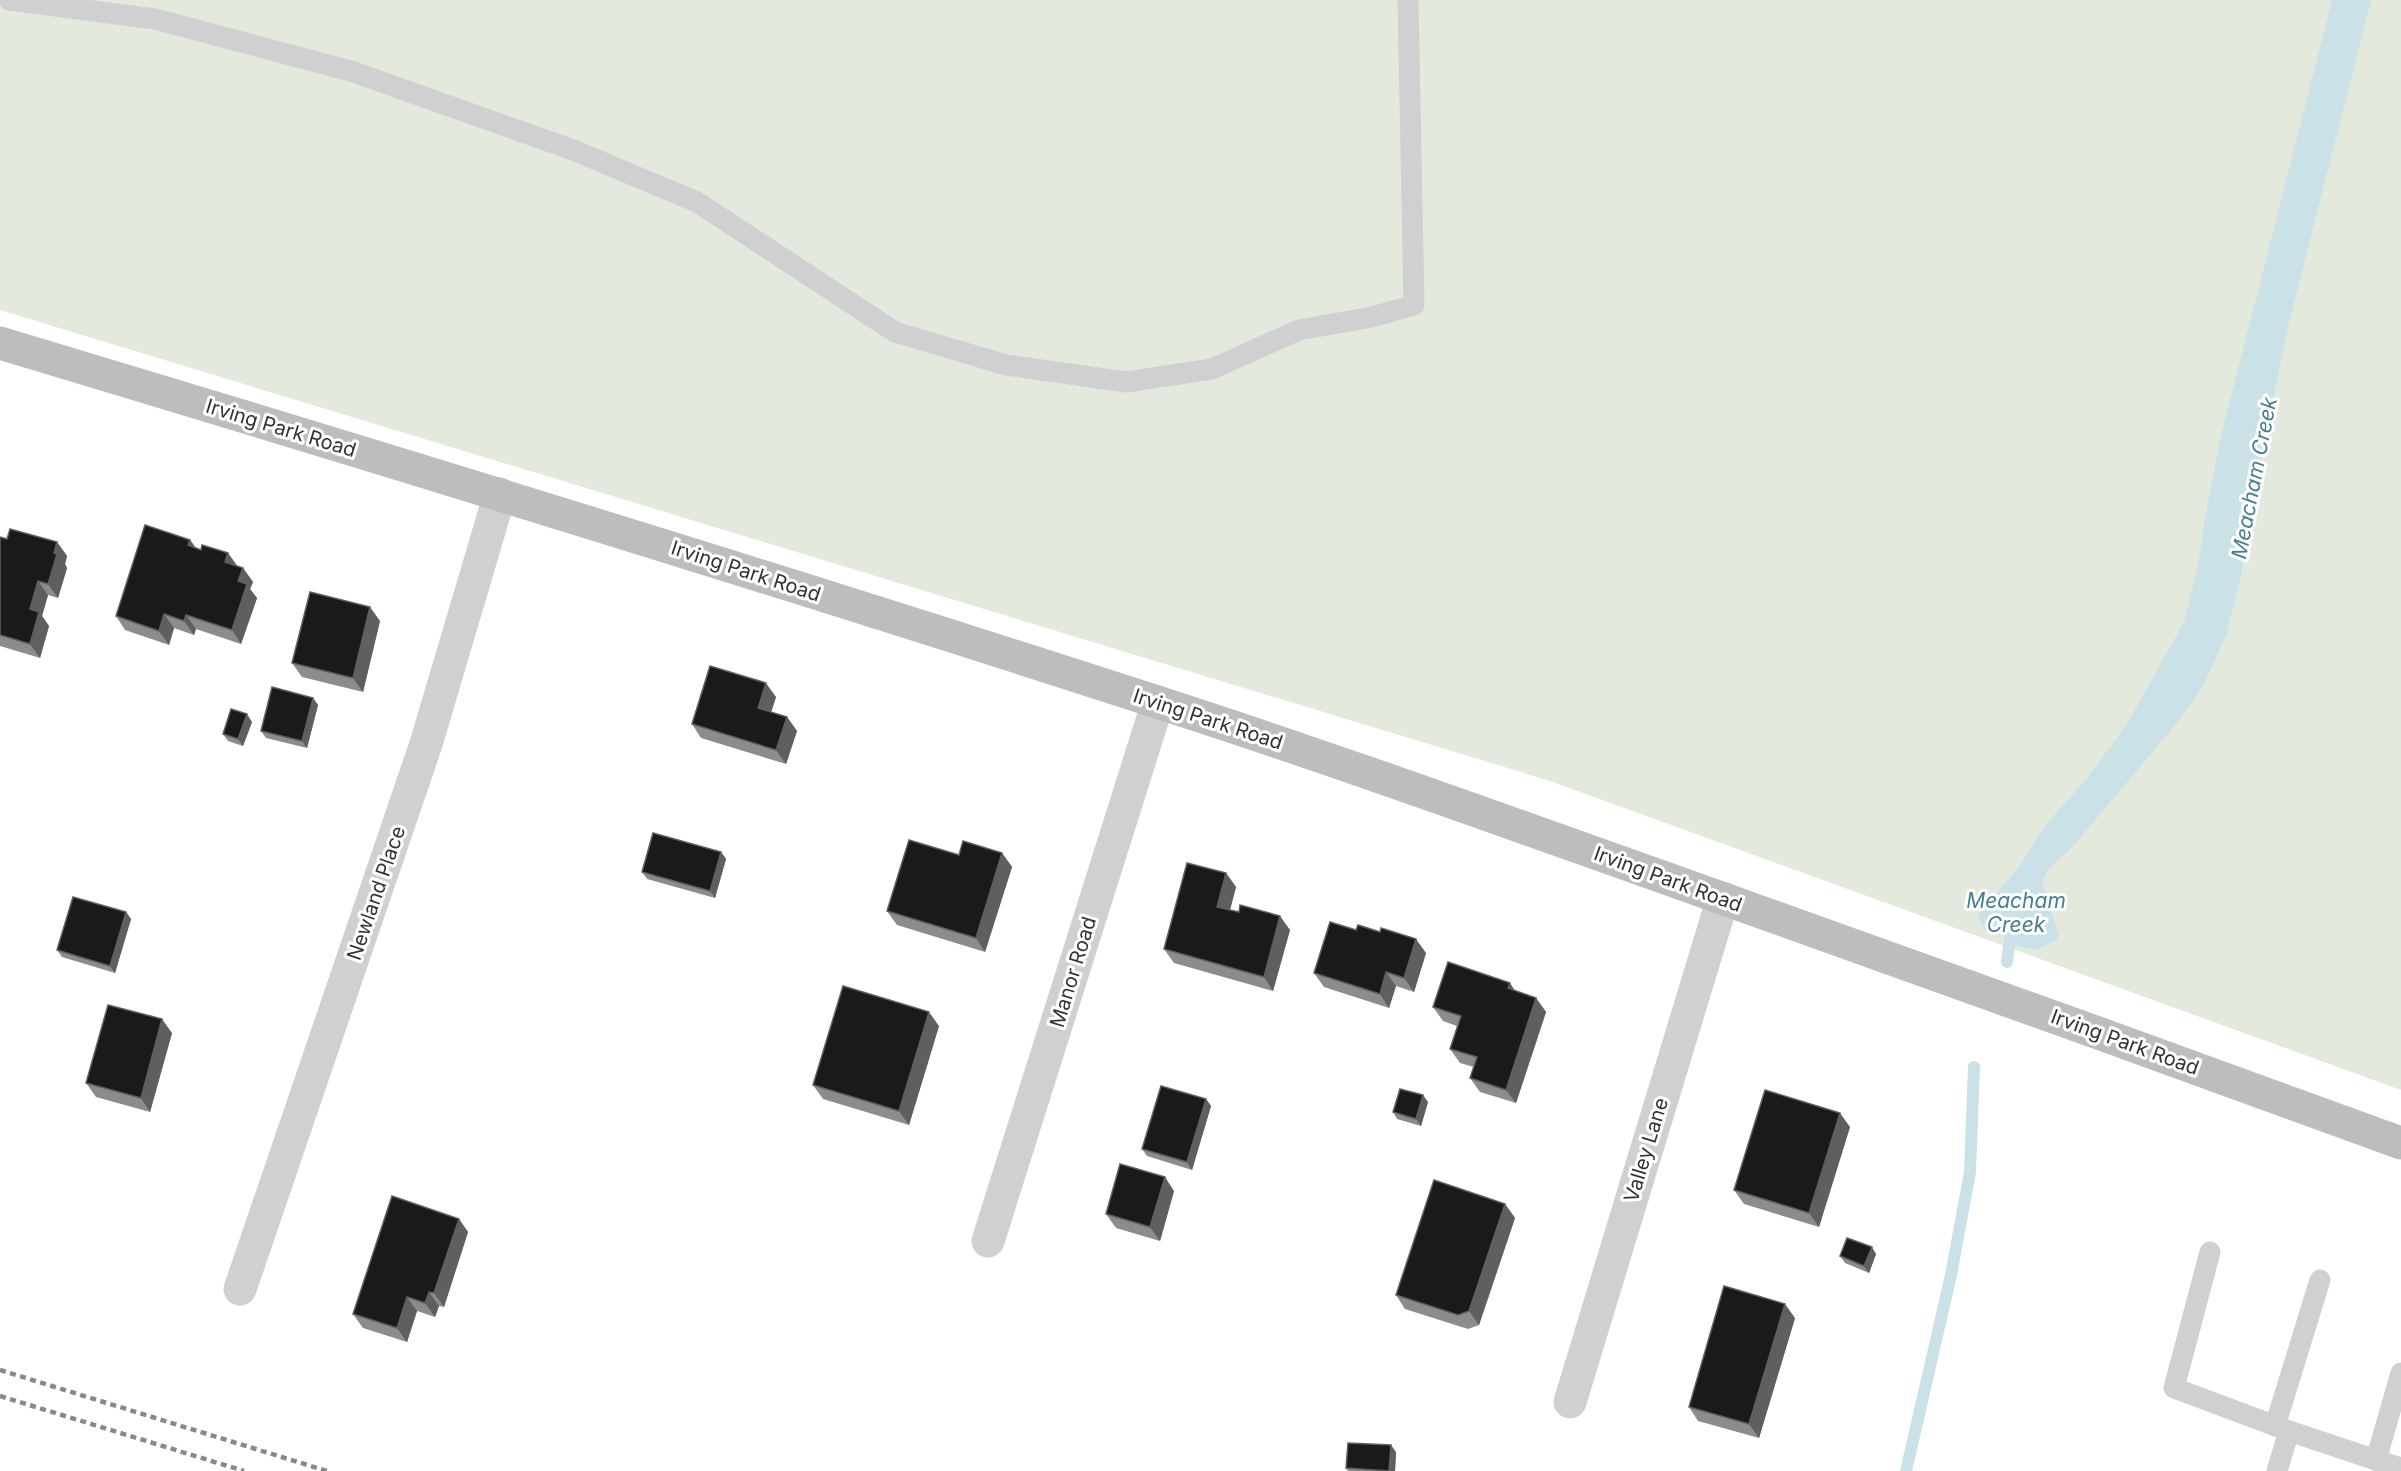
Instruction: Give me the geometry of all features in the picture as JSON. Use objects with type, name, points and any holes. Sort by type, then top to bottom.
[{"type":"main road","name":"Irving Park Road","points":[[0,343],[500,494],[1158,702],[1723,898],[2401,1143]]},
{"type":"street","name":"Newland Place","points":[[240,1289],[426,744],[500,494]]},
{"type":"street","name":"Manor Road","points":[[988,1241],[1158,702]]},
{"type":"street","name":"Valley Lane","points":[[1570,1402],[1723,898]]},
{"type":"lane","points":[[9,0],[155,19],[351,71],[573,150],[697,202],[896,332],[1006,365],[1126,382],[1212,369],[1299,330],[1372,317],[1414,305],[1408,0]]},
{"type":"lane","points":[[2210,1252],[2174,1388],[2282,1428],[2401,1468]]},
{"type":"lane","points":[[2277,1471],[2282,1428],[2320,1280]]},
{"type":"lane","points":[[2376,1460],[2401,1373]]},
{"type":"shaded area","points":[[0,0],[2401,0],[2401,1090],[1547,780],[0,310]]},
{"type":"water","name":"Meacham Creek","points":[[2332,0],[2365,0],[2283,322],[2259,438],[2235,575],[2220,634],[2199,681],[2174,717],[2069,842],[2043,866],[2036,880],[2052,935],[2035,944],[1986,931],[1978,915],[2019,867],[2046,824],[2084,782],[2127,724],[2184,622],[2198,565],[2221,436]]},
{"type":"building","points":[[145,525],[190,540],[188,545],[201,550],[202,545],[228,553],[225,562],[243,568],[238,581],[247,584],[232,630],[186,615],[184,621],[164,614],[159,631],[116,616]]},
{"type":"building","points":[[10,529],[57,542],[54,553],[57,554],[48,584],[38,581],[30,609],[39,612],[30,644],[0,635],[0,537],[7,539]]},
{"type":"building","points":[[310,592],[370,607],[353,678],[292,663]]},
{"type":"building","points":[[710,666],[766,683],[758,708],[787,717],[776,750],[692,724]]},
{"type":"building","points":[[272,687],[313,698],[302,741],[261,731]]},
{"type":"building","points":[[231,709],[247,714],[238,739],[223,734]]},
{"type":"building","points":[[653,833],[721,852],[710,891],[642,872]]},
{"type":"building","points":[[909,840],[959,855],[963,841],[1002,853],[976,938],[887,911]]},
{"type":"building","points":[[1187,863],[1226,873],[1217,907],[1239,912],[1240,905],[1280,916],[1264,977],[1164,949]]},
{"type":"building","points":[[73,897],[126,912],[110,966],[57,950]]},
{"type":"building","points":[[1330,922],[1356,930],[1358,925],[1380,932],[1381,928],[1416,939],[1404,978],[1386,972],[1380,994],[1314,973]]},
{"type":"building","points":[[1448,962],[1510,983],[1508,988],[1536,998],[1506,1090],[1470,1078],[1477,1057],[1450,1049],[1461,1016],[1433,1007]]},
{"type":"building","points":[[843,986],[929,1012],[899,1111],[813,1085]]},
{"type":"building","points":[[108,1005],[162,1019],[141,1098],[86,1083]]},
{"type":"building","points":[[1161,1086],[1206,1099],[1187,1162],[1142,1149]]},
{"type":"building","points":[[1400,1089],[1423,1095],[1416,1119],[1393,1112]]},
{"type":"building","points":[[1765,1090],[1840,1113],[1809,1213],[1734,1190]]},
{"type":"building","points":[[1120,1164],[1165,1177],[1150,1227],[1106,1214]]},
{"type":"building","points":[[1434,1180],[1505,1204],[1469,1311],[1458,1315],[1396,1295]]},
{"type":"building","points":[[392,1196],[459,1219],[434,1293],[429,1292],[425,1303],[407,1297],[397,1328],[353,1314]]},
{"type":"building","points":[[1847,1238],[1872,1247],[1864,1266],[1840,1256]]},
{"type":"building","points":[[1724,1286],[1785,1304],[1749,1424],[1689,1407]]},
{"type":"building","points":[[1348,1443],[1391,1445],[1389,1471],[1346,1468]]},
{"type":"waterway","name":"Meacham Creek","points":[[2007,962],[2010,938],[2035,944],[2052,935],[2036,880],[2043,866],[2069,842],[2174,717],[2199,681],[2220,634],[2235,575],[2259,438],[2283,322],[2365,0]]},
{"type":"waterway","name":"Meacham Creek","points":[[1906,1471],[1951,1275],[1970,1172],[1974,1067]]},
{"type":"railway","points":[[0,1370],[327,1471]]},
{"type":"railway","points":[[0,1396],[244,1471]]}]
